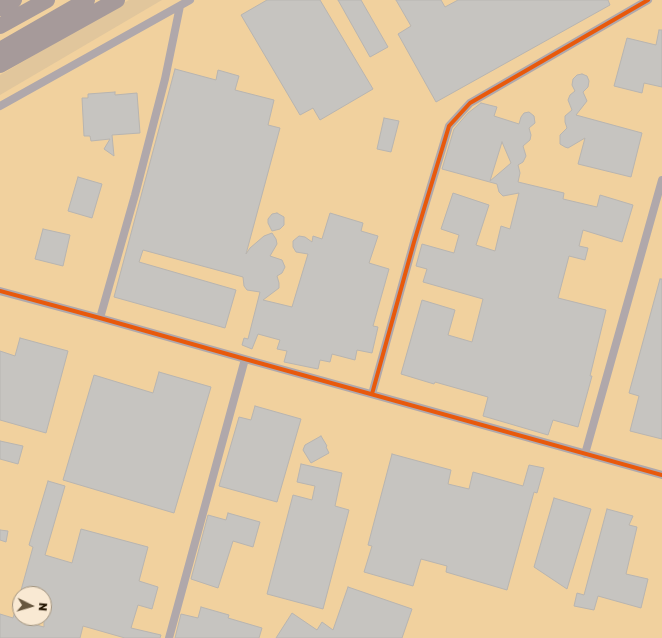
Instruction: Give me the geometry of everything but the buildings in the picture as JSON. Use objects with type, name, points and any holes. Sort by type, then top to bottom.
[{"type":"highway","points":[[0,8],[14,0]]},
{"type":"highway","points":[[0,26],[47,0]]},
{"type":"highway","points":[[0,50],[87,0]]},
{"type":"highway","points":[[0,65],[117,0]]},
{"type":"street","points":[[0,106],[190,0]]},
{"type":"street","points":[[372,394],[412,249],[449,126],[470,103],[648,0]]},
{"type":"street","points":[[100,318],[166,79],[180,6]]},
{"type":"street","points":[[585,454],[662,180]]},
{"type":"street","points":[[0,291],[662,475]]},
{"type":"street","points":[[169,638],[244,360]]},
{"type":"shaded area","points":[[0,0],[662,0],[662,638],[0,638]]},
{"type":"shaded area","points":[[129,0],[162,0],[0,95],[0,75]]},
{"type":"cycle path","points":[[372,394],[414,242],[449,126],[470,103],[648,0]]},
{"type":"cycle path","points":[[0,291],[662,475]]}]
